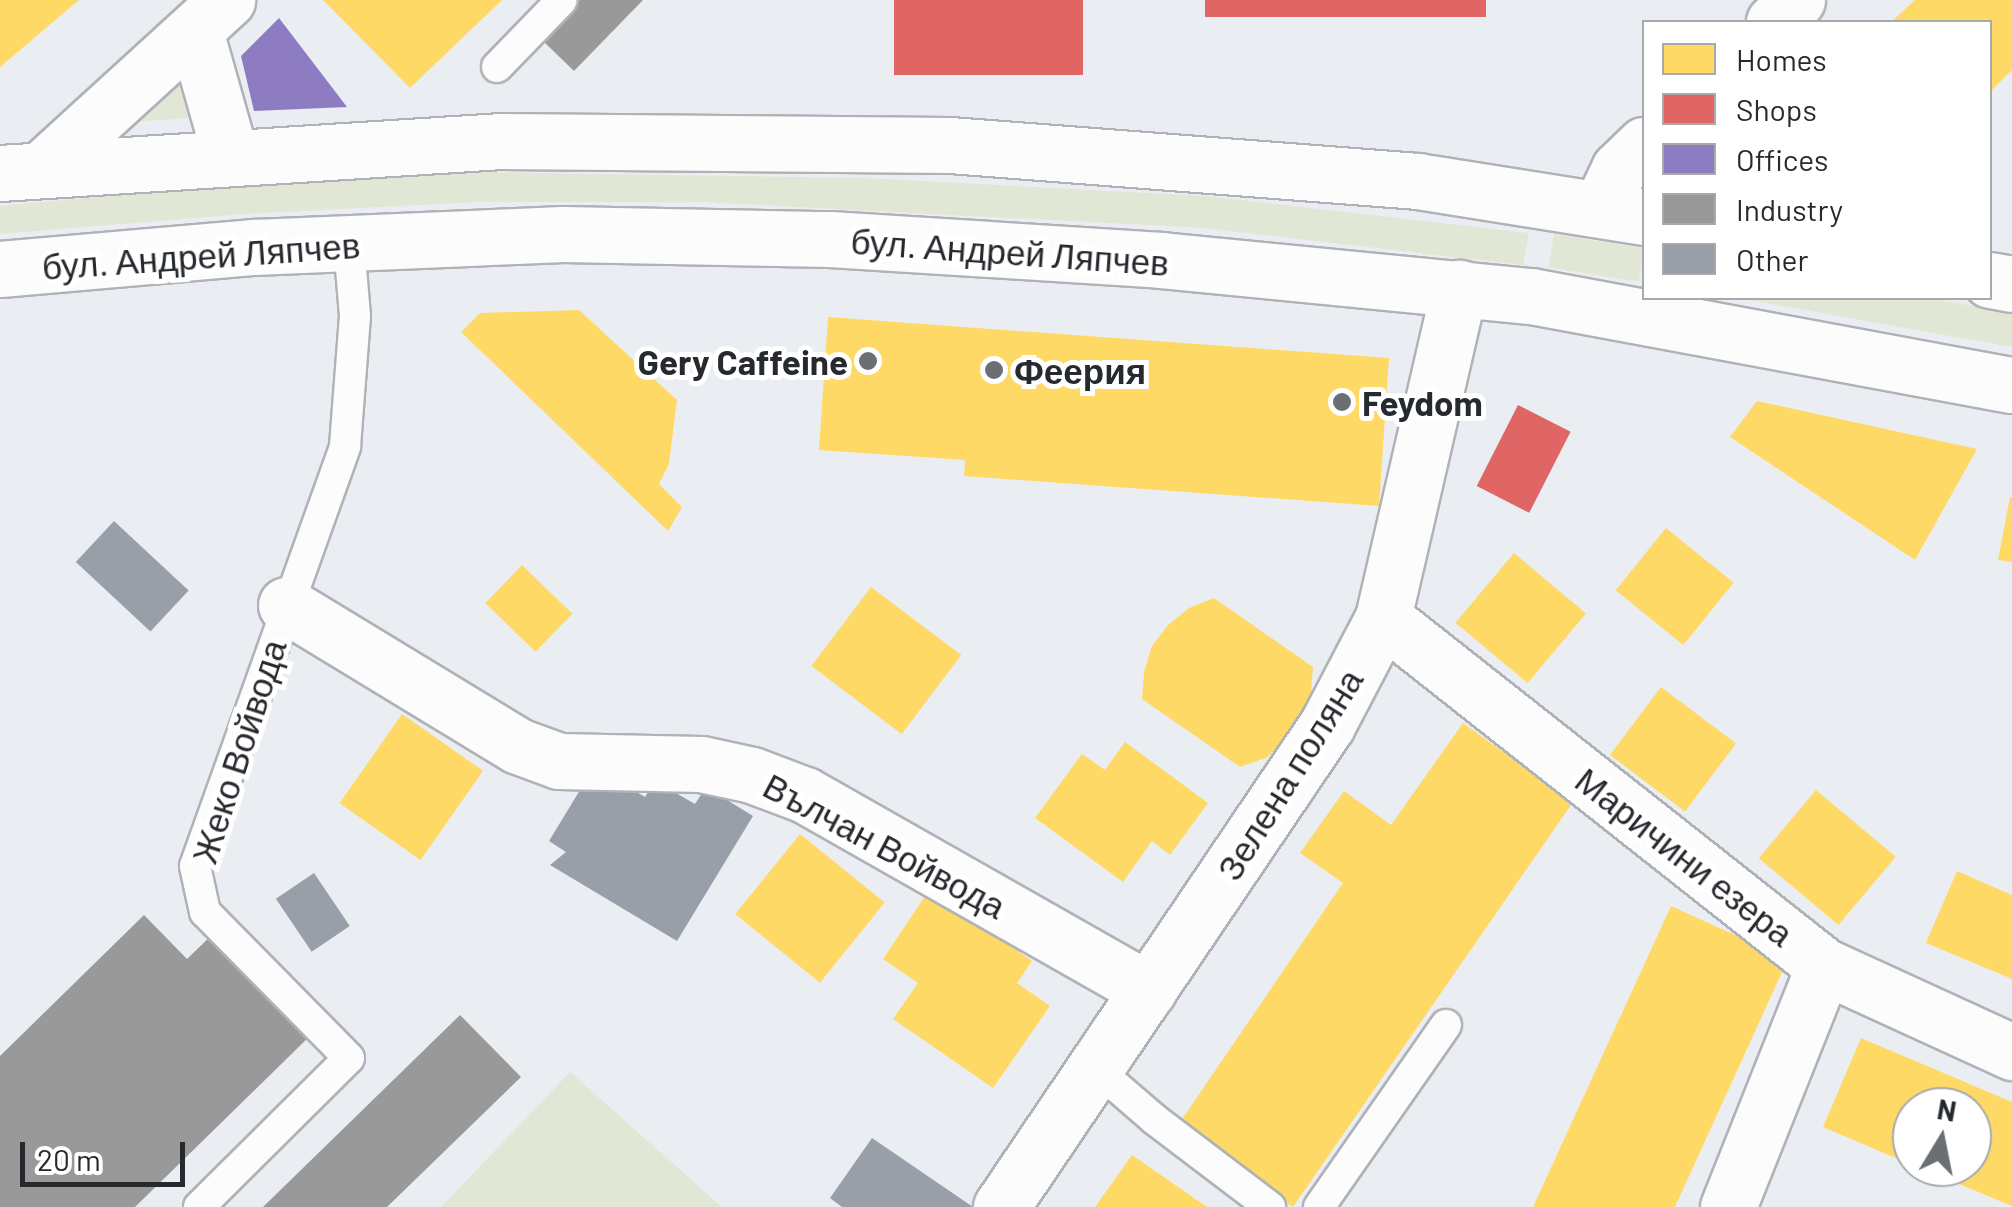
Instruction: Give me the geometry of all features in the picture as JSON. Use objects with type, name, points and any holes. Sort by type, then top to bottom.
[{"type":"main road","points":[[1776,20],[1797,0]]},
{"type":"main road","points":[[211,16],[230,156]]},
{"type":"main road","points":[[21,171],[211,16]]},
{"type":"main road","points":[[21,171],[502,141],[950,146],[1418,181],[1622,213],[1618,169],[1642,146]]},
{"type":"main road","name":"бул. Андрей Ляпчев","points":[[0,269],[254,247],[563,234],[830,239],[1160,260],[1531,296],[2012,385]]},
{"type":"main road","name":"Зелена поляна","points":[[1001,1207],[1327,725],[1383,618],[1459,288]]},
{"type":"main road","name":"Вълчан Войвода","points":[[286,604],[518,746],[559,761],[701,764],[752,775],[805,795],[1148,990]]},
{"type":"main road","name":"Маричини езера","points":[[1383,618],[1824,966],[2012,1052]]},
{"type":"main road","points":[[1728,1207],[1824,966]]},
{"type":"lane","points":[[498,66],[562,0]]},
{"type":"lane","name":"Жеко Войвода","points":[[199,1207],[349,1058],[205,912],[195,866],[345,446],[355,316],[349,244]]},
{"type":"lane","points":[[1319,1207],[1446,1026]]},
{"type":"lane","points":[[1095,1068],[1154,1120],[1270,1207]]},
{"type":"green space","points":[[180,65],[191,118],[130,122]]},
{"type":"green space","points":[[479,172],[864,178],[1206,196],[1529,233],[1523,265],[1204,228],[701,202],[479,202],[244,214],[0,234],[0,206],[234,184]]},
{"type":"green space","points":[[1554,234],[1642,248],[1639,282],[1549,268]]},
{"type":"green space","points":[[1749,300],[1939,300],[2012,313],[2012,347]]},
{"type":"green space","points":[[570,1072],[722,1207],[441,1207]]},
{"type":"building: Homes","points":[[0,0],[79,0],[0,67]]},
{"type":"building: Homes","points":[[323,0],[502,0],[410,88]]},
{"type":"building: Homes","points":[[1915,0],[2012,0],[2012,70],[1992,90],[1992,20],[1893,20]]},
{"type":"building: Homes","points":[[579,310],[677,400],[669,464],[659,484],[682,507],[668,531],[461,332],[480,313]]},
{"type":"building: Homes","points":[[828,317],[1389,358],[1379,506],[964,476],[965,460],[819,450]]},
{"type":"building: Homes","points":[[1757,401],[1977,449],[1915,560],[1730,437]]},
{"type":"building: Homes","points":[[2012,497],[2012,562],[1998,560]]},
{"type":"building: Homes","points":[[1666,528],[1734,583],[1683,645],[1616,590]]},
{"type":"building: Homes","points":[[1514,553],[1586,613],[1528,683],[1456,623]]},
{"type":"building: Homes","points":[[522,565],[572,614],[536,652],[485,603]]},
{"type":"building: Homes","points":[[871,587],[961,655],[902,734],[811,666]]},
{"type":"building: Homes","points":[[1214,598],[1313,667],[1311,694],[1302,719],[1286,741],[1266,758],[1240,767],[1142,699],[1144,672],[1152,646],[1168,625],[1189,608]]},
{"type":"building: Homes","points":[[1661,687],[1736,744],[1685,811],[1610,755]]},
{"type":"building: Homes","points":[[402,714],[483,771],[421,860],[339,803]]},
{"type":"building: Homes","points":[[1463,723],[1573,802],[1293,1207],[1176,1128],[1343,883],[1300,853],[1344,791],[1391,825]]},
{"type":"building: Homes","points":[[1125,742],[1208,803],[1170,855],[1152,841],[1123,882],[1035,818],[1082,754],[1105,770]]},
{"type":"building: Homes","points":[[1816,790],[1896,857],[1838,925],[1759,858]]},
{"type":"building: Homes","points":[[800,834],[885,903],[820,983],[735,914]]},
{"type":"building: Homes","points":[[1957,871],[2012,895],[2012,979],[1926,943]]},
{"type":"building: Homes","points":[[929,890],[1032,961],[1017,983],[1050,1006],[993,1088],[893,1019],[918,983],[883,959]]},
{"type":"building: Homes","points":[[1671,906],[1788,959],[1675,1207],[1533,1207]]},
{"type":"building: Homes","points":[[1861,1038],[1977,1087],[1892,1087],[1892,1156],[1823,1127]]},
{"type":"building: Homes","points":[[1992,1094],[2012,1102],[2012,1206],[1966,1187],[1992,1187]]},
{"type":"building: Homes","points":[[1132,1155],[1207,1207],[1095,1207]]},
{"type":"building: Shops","points":[[894,0],[1083,0],[1083,75],[894,75]]},
{"type":"building: Shops","points":[[1205,0],[1486,0],[1486,17],[1205,17]]},
{"type":"building: Shops","points":[[1518,405],[1571,432],[1529,513],[1477,486]]},
{"type":"building: Offices","points":[[279,18],[347,107],[254,111],[241,56]]},
{"type":"building: Industry","points":[[580,0],[643,0],[574,71],[542,40]]},
{"type":"building: Industry","points":[[144,915],[187,959],[216,931],[315,1031],[135,1207],[0,1207],[0,1056]]},
{"type":"building: Industry","points":[[460,1015],[521,1077],[387,1207],[263,1207]]},
{"type":"building: Other","points":[[114,521],[189,591],[150,632],[76,562]]},
{"type":"building: Other","points":[[594,767],[645,797],[655,781],[695,804],[706,787],[753,816],[677,941],[550,865],[566,852],[549,841]]},
{"type":"building: Other","points":[[314,873],[350,926],[312,952],[276,899]]},
{"type":"building: Other","points":[[872,1138],[973,1207],[842,1207],[830,1198]]},
{"type":"place","name":"Gery Caffeine","points":[[868,361]]},
{"type":"place","name":"Феерия","points":[[994,370]]},
{"type":"place","name":"Feydom","points":[[1342,402]]}]
